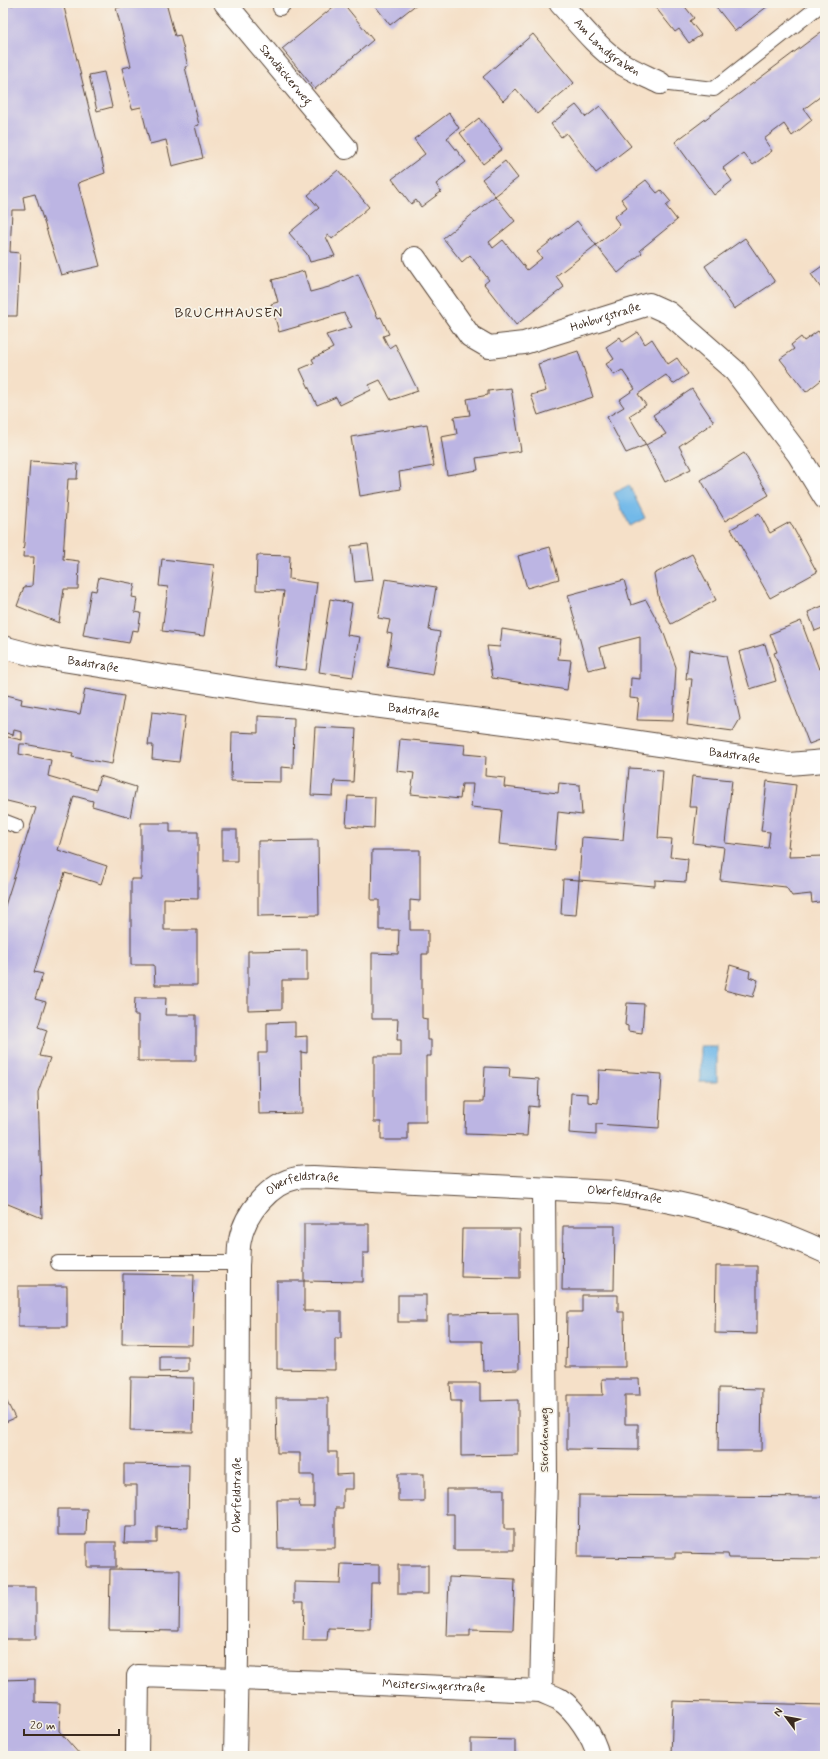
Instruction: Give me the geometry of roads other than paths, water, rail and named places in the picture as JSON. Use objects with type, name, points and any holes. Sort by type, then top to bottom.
[{"type":"street","name":"Sandäckerweg","points":[[224,3],[346,148]]},
{"type":"street","name":"Am Landgraben","points":[[560,3],[588,35],[614,58],[660,84]]},
{"type":"street","name":"Hohburgstraße","points":[[415,258],[470,336],[489,347],[524,343],[649,304],[669,312],[735,371],[798,454],[825,498]]},
{"type":"street","name":"Badstraße","points":[[3,647],[37,656],[258,691],[535,727],[789,764],[825,762]]},
{"type":"street","name":"Oberfeldstraße","points":[[235,1756],[238,1263],[240,1240],[252,1210],[259,1201],[279,1186],[296,1178],[313,1177],[613,1192],[660,1199],[755,1225],[799,1240],[825,1252]]},
{"type":"street","name":"Storchenweg","points":[[541,1691],[546,1477],[544,1189]]},
{"type":"street","name":"Meistersingerstraße","points":[[137,1756],[138,1676],[541,1691],[560,1700],[574,1714],[586,1729],[598,1756]]},
{"type":"lane","points":[[660,84],[714,88],[824,3]]},
{"type":"lane","points":[[58,1263],[238,1263]]},
{"type":"water","points":[[629,485],[645,518],[630,526],[614,493]]},
{"type":"water","points":[[700,1046],[717,1046],[717,1082],[700,1082]]},
{"type":"district","name":"BRUCHHAUSEN","points":[[229,313]]}]
